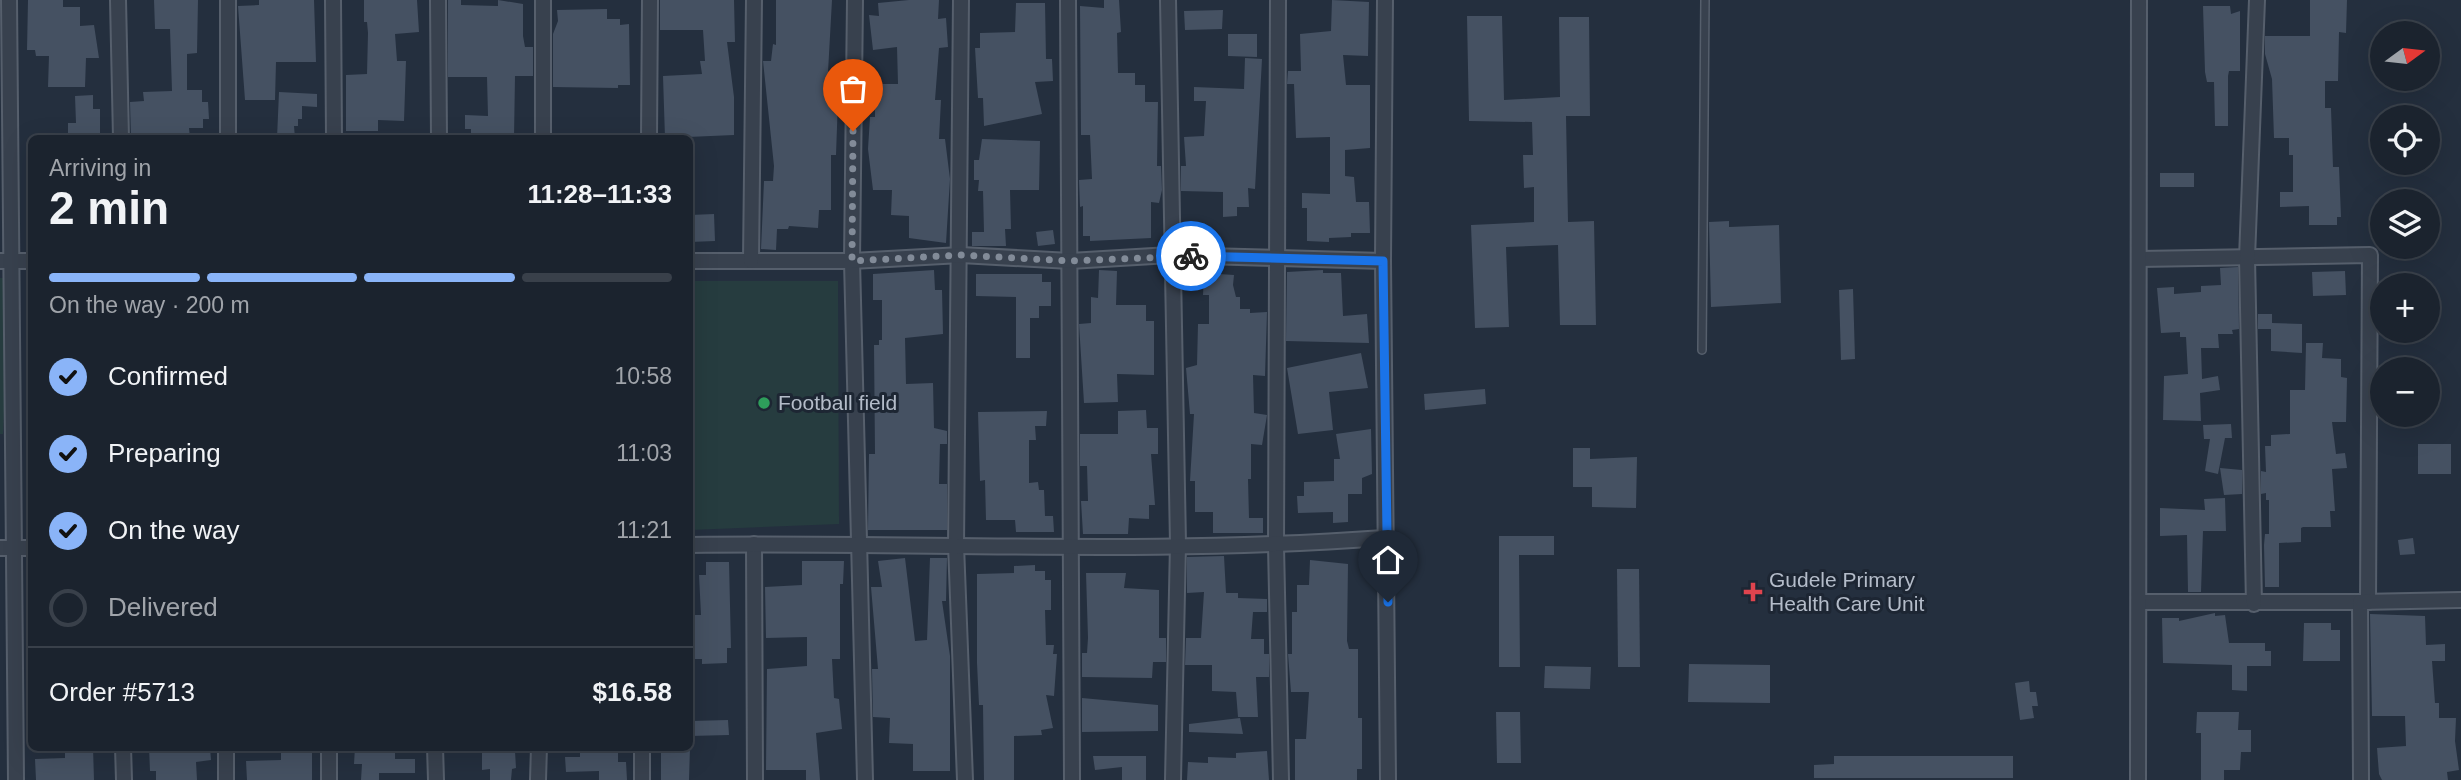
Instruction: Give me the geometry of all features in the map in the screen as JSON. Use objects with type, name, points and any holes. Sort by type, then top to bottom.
[{"type":"street","points":[[9,0],[6,548],[16,780]]},
{"type":"street","points":[[118,0],[121,135]]},
{"type":"street","points":[[228,0],[228,135]]},
{"type":"street","points":[[333,0],[334,135]]},
{"type":"street","points":[[438,0],[439,135]]},
{"type":"street","points":[[543,0],[543,135]]},
{"type":"street","points":[[649,135],[650,0]]},
{"type":"street","points":[[751,261],[754,0]]},
{"type":"street","points":[[855,0],[852,261],[866,780]]},
{"type":"street","points":[[961,0],[957,545],[965,780]]},
{"type":"street","points":[[1068,0],[1072,780]]},
{"type":"street","points":[[1168,0],[1170,255],[1178,544],[1173,780]]},
{"type":"street","points":[[1278,0],[1276,546],[1281,780]]},
{"type":"street","points":[[1385,0],[1384,538],[1388,780]]},
{"type":"street","points":[[2138,780],[2139,0]]},
{"type":"street","points":[[2254,604],[2247,258],[2257,0]]},
{"type":"street","points":[[693,261],[852,261],[961,255],[1070,261],[1170,255],[1383,261]]},
{"type":"street","points":[[2139,259],[2370,255],[2361,780]]},
{"type":"street","points":[[7,261],[28,261]]},
{"type":"street","points":[[693,545],[957,545],[1070,549],[1178,544],[1276,546],[1384,538]]},
{"type":"street","points":[[754,544],[755,780]]},
{"type":"street","points":[[6,548],[28,548]]},
{"type":"street","points":[[2139,602],[2254,604],[2461,600]]},
{"type":"street","points":[[123,751],[124,780]]},
{"type":"street","points":[[226,751],[226,780]]},
{"type":"street","points":[[328,780],[329,751]]},
{"type":"street","points":[[435,751],[436,780]]},
{"type":"street","points":[[538,780],[539,751]]},
{"type":"street","points":[[642,751],[642,780]]},
{"type":"lane","points":[[1702,350],[1705,0]]},
{"type":"green space","points":[[0,278],[10,278],[3,434],[0,434]]},
{"type":"green space","name":"Football field","points":[[693,281],[838,281],[839,524],[693,530]]},
{"type":"building","points":[[28,0],[63,0],[63,7],[80,7],[80,26],[94,25],[99,58],[86,58],[85,87],[48,87],[49,56],[36,56],[35,50],[27,50]]},
{"type":"building","points":[[154,0],[198,0],[197,53],[187,54],[187,90],[202,90],[202,102],[208,102],[209,119],[203,119],[203,128],[189,128],[190,135],[131,135],[130,102],[144,101],[143,92],[172,91],[170,29],[155,29]]},
{"type":"building","points":[[259,0],[314,0],[316,62],[276,62],[275,100],[245,100],[238,6],[259,5]]},
{"type":"building","points":[[364,0],[417,0],[419,32],[395,34],[397,61],[406,61],[404,121],[378,120],[378,131],[346,131],[346,75],[367,74],[368,33],[367,22],[364,22]]},
{"type":"building","points":[[448,0],[461,0],[461,5],[498,6],[498,0],[523,4],[523,36],[525,47],[533,47],[533,76],[515,76],[514,135],[471,135],[471,129],[465,129],[465,115],[488,116],[487,77],[448,77]]},
{"type":"building","points":[[660,0],[734,0],[735,42],[727,42],[734,97],[734,135],[665,135],[663,76],[702,74],[700,61],[705,61],[703,30],[660,30]]},
{"type":"building","points":[[776,0],[832,0],[827,90],[828,93],[834,93],[834,99],[838,99],[836,155],[831,155],[831,210],[819,210],[818,228],[789,226],[788,229],[777,229],[776,250],[761,249],[764,181],[773,181],[774,166],[763,61],[771,61],[773,44],[776,45]]},
{"type":"building","points":[[939,0],[938,19],[946,18],[948,47],[939,48],[935,100],[941,100],[939,139],[945,139],[950,179],[946,243],[909,238],[909,216],[891,215],[892,190],[873,190],[868,149],[870,117],[875,117],[875,84],[898,84],[897,47],[873,50],[869,15],[879,16],[878,3]]},
{"type":"building","points":[[1104,0],[1119,0],[1121,32],[1117,33],[1118,73],[1135,73],[1135,85],[1145,85],[1145,102],[1158,102],[1157,166],[1161,166],[1162,190],[1159,203],[1151,202],[1151,238],[1090,241],[1090,236],[1083,236],[1083,206],[1080,207],[1079,180],[1092,179],[1090,135],[1081,135],[1080,6],[1104,8]]},
{"type":"building","points":[[1332,0],[1369,2],[1368,56],[1343,55],[1346,85],[1370,85],[1370,148],[1345,150],[1345,176],[1354,177],[1356,202],[1369,202],[1370,233],[1351,233],[1351,237],[1329,238],[1329,242],[1307,241],[1307,208],[1302,208],[1302,193],[1330,194],[1330,137],[1296,138],[1294,84],[1287,84],[1288,71],[1301,71],[1300,34],[1331,31]]},
{"type":"building","points":[[2310,0],[2347,0],[2346,33],[2339,32],[2338,81],[2325,81],[2325,108],[2331,108],[2333,167],[2339,167],[2341,217],[2337,217],[2337,225],[2309,225],[2309,206],[2280,207],[2280,192],[2293,192],[2293,155],[2289,155],[2289,138],[2274,138],[2272,79],[2265,54],[2265,36],[2310,36]]},
{"type":"building","points":[[1016,3],[1045,3],[1046,59],[1052,59],[1053,81],[1035,82],[1042,114],[984,126],[983,98],[978,98],[975,48],[980,48],[980,33],[1015,32]]},
{"type":"building","points":[[2203,6],[2230,6],[2231,14],[2240,11],[2240,71],[2229,71],[2228,126],[2215,126],[2214,82],[2207,82],[2205,72]]},
{"type":"building","points":[[607,9],[607,19],[620,19],[620,25],[629,24],[630,85],[618,85],[618,88],[553,87],[553,34],[558,21],[557,10]]},
{"type":"building","points":[[1223,10],[1222,29],[1185,30],[1184,11]]},
{"type":"building","points":[[1467,16],[1502,16],[1504,100],[1560,97],[1559,17],[1589,17],[1590,116],[1566,116],[1568,222],[1594,221],[1596,325],[1560,325],[1558,245],[1506,247],[1509,327],[1475,328],[1471,225],[1534,222],[1534,187],[1524,188],[1523,155],[1533,155],[1532,122],[1469,121]]},
{"type":"building","points":[[1228,34],[1257,34],[1257,57],[1228,56]]},
{"type":"building","points":[[1245,58],[1262,59],[1255,189],[1248,188],[1249,207],[1237,207],[1237,216],[1223,217],[1223,192],[1181,191],[1181,166],[1186,166],[1184,137],[1204,136],[1206,101],[1194,101],[1194,87],[1244,89]]},
{"type":"building","points":[[279,92],[317,94],[317,107],[302,106],[302,119],[298,119],[298,126],[294,126],[295,135],[277,135]]},
{"type":"building","points":[[93,95],[93,109],[100,109],[100,135],[68,135],[68,123],[76,123],[75,96]]},
{"type":"building","points":[[982,139],[1040,141],[1039,190],[1010,190],[1011,229],[1005,229],[1006,246],[972,246],[972,232],[984,232],[983,191],[978,191],[979,180],[974,180],[974,160],[979,160]]},
{"type":"building","points":[[2160,173],[2194,173],[2194,187],[2160,187]]},
{"type":"building","points":[[714,214],[715,241],[693,242],[693,215]]},
{"type":"building","points":[[1729,221],[1729,227],[1779,225],[1781,303],[1711,307],[1709,222]]},
{"type":"building","points":[[1053,230],[1055,244],[1038,246],[1036,232]]},
{"type":"building","points":[[2238,267],[2239,329],[2232,330],[2233,334],[2218,334],[2219,348],[2201,348],[2202,379],[2218,376],[2220,390],[2200,393],[2201,421],[2163,420],[2164,376],[2188,374],[2186,337],[2180,337],[2180,332],[2161,333],[2157,288],[2174,287],[2174,294],[2201,292],[2201,286],[2221,285],[2220,268]]},
{"type":"building","points":[[934,270],[935,290],[942,290],[943,334],[905,338],[906,384],[933,383],[934,428],[947,431],[947,444],[940,444],[939,484],[947,484],[947,530],[868,530],[869,454],[875,454],[874,345],[879,345],[879,340],[882,340],[882,300],[873,300],[873,274]]},
{"type":"building","points":[[1099,270],[1117,271],[1116,305],[1146,305],[1146,321],[1154,321],[1154,375],[1117,374],[1118,402],[1084,403],[1079,324],[1091,323],[1091,297],[1098,298]]},
{"type":"building","points":[[1323,270],[1323,273],[1341,273],[1343,316],[1367,314],[1369,343],[1286,341],[1287,272]]},
{"type":"building","points":[[2345,271],[2346,295],[2313,296],[2312,272]]},
{"type":"building","points":[[1204,273],[1234,275],[1233,285],[1236,297],[1240,297],[1240,309],[1250,309],[1250,313],[1267,312],[1265,376],[1253,375],[1254,413],[1267,415],[1262,445],[1251,444],[1251,479],[1248,479],[1249,518],[1263,518],[1263,533],[1213,533],[1213,512],[1195,512],[1195,481],[1190,481],[1194,414],[1190,414],[1186,368],[1197,365],[1198,324],[1209,324],[1209,295],[1203,295]]},
{"type":"building","points":[[976,274],[1042,274],[1042,282],[1051,282],[1051,306],[1039,306],[1039,318],[1030,318],[1030,358],[1016,358],[1016,297],[976,296]]},
{"type":"building","points":[[1853,289],[1855,359],[1841,360],[1839,290]]},
{"type":"building","points":[[2258,314],[2272,314],[2272,323],[2302,324],[2302,353],[2271,351],[2271,329],[2258,329]]},
{"type":"building","points":[[2306,343],[2323,343],[2322,358],[2341,359],[2341,377],[2347,378],[2346,422],[2332,422],[2336,454],[2345,453],[2347,468],[2332,469],[2335,511],[2330,511],[2331,527],[2303,527],[2301,542],[2279,543],[2279,587],[2265,587],[2264,545],[2265,534],[2269,534],[2269,500],[2266,500],[2266,493],[2261,494],[2261,471],[2266,472],[2265,446],[2271,446],[2271,435],[2290,434],[2290,390],[2305,390]]},
{"type":"building","points":[[1361,353],[1368,388],[1329,392],[1333,430],[1298,434],[1287,368]]},
{"type":"building","points":[[1485,389],[1486,404],[1425,410],[1424,394]]},
{"type":"building","points":[[1146,410],[1147,428],[1158,428],[1158,454],[1151,454],[1155,505],[1149,505],[1149,519],[1129,518],[1128,534],[1083,534],[1081,501],[1088,501],[1087,466],[1080,466],[1080,434],[1118,434],[1118,411]]},
{"type":"building","points":[[1047,411],[1046,426],[1035,426],[1036,440],[1029,440],[1029,483],[1038,482],[1039,490],[1044,490],[1045,516],[1053,516],[1054,532],[1016,532],[1015,520],[986,520],[985,480],[980,481],[978,412]]},
{"type":"building","points":[[2231,424],[2232,438],[2225,438],[2218,474],[2205,471],[2210,439],[2204,439],[2203,425]]},
{"type":"building","points":[[1371,429],[1372,474],[1362,478],[1362,494],[1348,494],[1348,522],[1333,523],[1333,512],[1298,513],[1297,496],[1304,496],[1304,482],[1334,481],[1334,459],[1340,459],[1336,434]]},
{"type":"building","points":[[2418,444],[2451,444],[2451,474],[2418,474]]},
{"type":"building","points":[[1573,448],[1590,448],[1590,459],[1637,457],[1636,508],[1592,507],[1592,487],[1573,487]]},
{"type":"building","points":[[2220,468],[2242,470],[2242,494],[2224,495]]},
{"type":"building","points":[[2225,498],[2226,531],[2203,531],[2201,592],[2188,592],[2187,535],[2160,536],[2160,508],[2205,510],[2204,499]]},
{"type":"building","points":[[1499,536],[1554,536],[1554,555],[1519,555],[1520,667],[1499,667]]},
{"type":"building","points":[[2413,538],[2415,554],[2400,555],[2398,540]]},
{"type":"building","points":[[1224,556],[1226,593],[1238,593],[1238,598],[1267,599],[1267,612],[1253,612],[1251,639],[1264,639],[1264,654],[1269,654],[1269,677],[1256,677],[1258,717],[1238,717],[1236,692],[1212,691],[1212,665],[1185,665],[1186,638],[1201,638],[1204,592],[1187,593],[1187,557]]},
{"type":"building","points":[[905,558],[915,641],[927,640],[930,558],[947,558],[946,601],[942,601],[950,656],[950,771],[913,771],[913,744],[889,743],[890,718],[873,717],[872,669],[878,669],[871,587],[882,587],[878,561]]},
{"type":"building","points":[[1310,560],[1348,564],[1347,641],[1349,649],[1358,649],[1358,718],[1362,718],[1362,769],[1357,769],[1357,780],[1295,780],[1295,739],[1306,739],[1309,692],[1291,692],[1288,654],[1292,654],[1292,612],[1297,612],[1297,585],[1309,585]]},
{"type":"building","points":[[802,561],[844,561],[843,584],[840,584],[840,659],[832,659],[834,698],[839,699],[842,729],[816,733],[820,780],[806,780],[806,770],[766,770],[767,669],[807,666],[807,637],[766,638],[765,587],[802,585]]},
{"type":"building","points":[[706,562],[729,562],[731,648],[727,648],[727,663],[702,664],[702,659],[693,659],[693,615],[701,615],[699,575],[706,575]]},
{"type":"building","points":[[1035,565],[1035,571],[1045,571],[1045,580],[1051,580],[1051,610],[1045,610],[1046,645],[1054,645],[1053,654],[1057,654],[1054,696],[1046,695],[1053,728],[1041,730],[1042,735],[1014,736],[1014,780],[984,780],[983,705],[979,705],[977,663],[977,574],[1014,573],[1014,566]]},
{"type":"building","points":[[1617,569],[1639,569],[1640,667],[1618,667]]},
{"type":"building","points":[[1086,573],[1126,573],[1124,588],[1159,590],[1159,638],[1166,638],[1166,662],[1153,662],[1152,678],[1082,677],[1082,653],[1087,653],[1088,638]]},
{"type":"building","points":[[2215,613],[2215,616],[2225,615],[2229,643],[2265,643],[2265,651],[2271,651],[2271,666],[2247,666],[2247,691],[2232,690],[2232,665],[2163,663],[2162,618],[2179,618],[2179,621]]},
{"type":"building","points":[[2370,614],[2425,616],[2426,645],[2445,644],[2445,661],[2432,661],[2435,703],[2439,703],[2439,718],[2456,718],[2455,741],[2459,770],[2447,772],[2448,780],[2382,780],[2379,774],[2377,748],[2406,746],[2405,716],[2372,716]]},
{"type":"building","points":[[2304,623],[2331,623],[2331,630],[2340,630],[2340,661],[2303,661]]},
{"type":"building","points":[[1689,664],[1770,665],[1770,703],[1688,702]]},
{"type":"building","points":[[1545,666],[1591,667],[1590,689],[1544,688]]},
{"type":"building","points":[[2029,681],[2030,692],[2036,692],[2038,706],[2032,706],[2034,718],[2020,720],[2015,683]]},
{"type":"building","points":[[1082,698],[1158,705],[1158,731],[1082,732]]},
{"type":"building","points":[[1496,712],[1520,712],[1521,763],[1497,763]]},
{"type":"building","points":[[2197,712],[2239,712],[2238,730],[2251,730],[2251,752],[2241,752],[2240,770],[2224,770],[2224,780],[2201,780],[2201,733],[2196,733]]},
{"type":"building","points":[[1240,718],[1243,734],[1189,732],[1189,724]]},
{"type":"building","points":[[728,720],[729,735],[693,736],[693,721]]},
{"type":"building","points":[[65,751],[93,751],[94,780],[36,780],[35,759],[65,758]]},
{"type":"building","points":[[149,751],[210,751],[211,760],[196,762],[197,780],[156,780],[156,771],[150,771]]},
{"type":"building","points":[[281,751],[312,751],[312,780],[247,780],[246,761],[281,760]]},
{"type":"building","points":[[355,751],[395,751],[395,759],[415,759],[415,773],[379,773],[379,780],[361,780],[362,764],[354,764]]},
{"type":"building","points":[[482,751],[515,751],[516,768],[512,769],[511,780],[490,780],[490,769],[482,770]]},
{"type":"building","points":[[580,751],[618,751],[618,762],[626,762],[627,780],[599,780],[599,771],[566,772],[565,757],[580,757]]},
{"type":"building","points":[[661,751],[690,751],[689,780],[661,780]]},
{"type":"building","points":[[1267,751],[1269,780],[1187,780],[1188,762],[1208,763],[1208,757],[1236,758],[1236,753]]},
{"type":"building","points":[[1093,756],[1146,756],[1146,780],[1122,780],[1122,767],[1095,770]]},
{"type":"building","points":[[1834,756],[2013,756],[2013,778],[1814,778],[1814,765],[1834,764]]},
{"type":"way so far","points":[[853,131],[852,261],[961,255],[1070,261],[1191,256]]},
{"type":"place","name":"Football field","points":[[764,403]]},
{"type":"place","name":"Gudele Primary Health Care Unit","points":[[1753,592]]},
{"type":"route","points":[[1191,256],[1276,256],[1383,261],[1384,538],[1388,602]]}]
